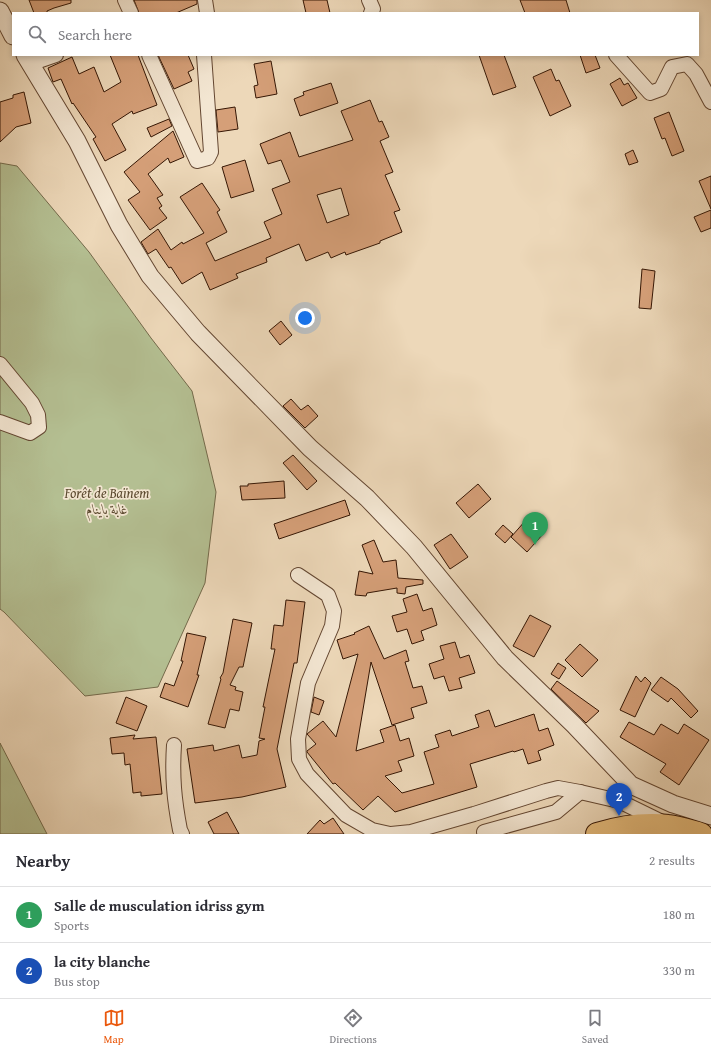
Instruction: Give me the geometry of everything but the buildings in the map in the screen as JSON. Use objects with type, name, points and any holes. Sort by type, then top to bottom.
[{"type":"main road","points":[[597,834],[639,825],[669,826],[701,834]]},
{"type":"street","points":[[125,0],[131,12]]},
{"type":"street","points":[[204,0],[207,12]]},
{"type":"street","points":[[369,0],[373,9],[372,12]]},
{"type":"street","points":[[0,11],[12,34]]},
{"type":"street","points":[[50,56],[28,60],[77,141],[119,226],[150,276],[198,333],[310,448],[367,498],[414,547],[505,658],[574,725],[631,785],[673,804],[711,816]]},
{"type":"street","points":[[149,56],[197,161],[208,158],[211,152],[204,56]]},
{"type":"street","points":[[617,56],[650,93],[661,89],[672,67],[686,64],[696,74],[711,102]]},
{"type":"street","points":[[0,364],[32,403],[38,415],[39,427],[30,433],[0,422]]},
{"type":"street","points":[[298,575],[328,595],[334,611],[332,626],[308,683],[298,739],[299,759],[307,774],[346,815],[372,830],[390,834],[411,832],[558,788],[618,801],[669,826]]},
{"type":"street","points":[[174,745],[172,773],[174,802],[182,834]]},
{"type":"street","points":[[484,832],[556,812],[580,792]]},
{"type":"green space","name":"Forêt de Baïnem غابة باينام","points":[[0,163],[17,166],[89,252],[151,338],[192,391],[216,492],[205,583],[158,687],[85,696],[0,609]]},
{"type":"green space","points":[[0,743],[47,834],[0,834]]},
{"type":"place","name":"Salle de musculation idriss gym","points":[[535,545]]},
{"type":"place","name":"la city blanche","points":[[619,816]]}]
